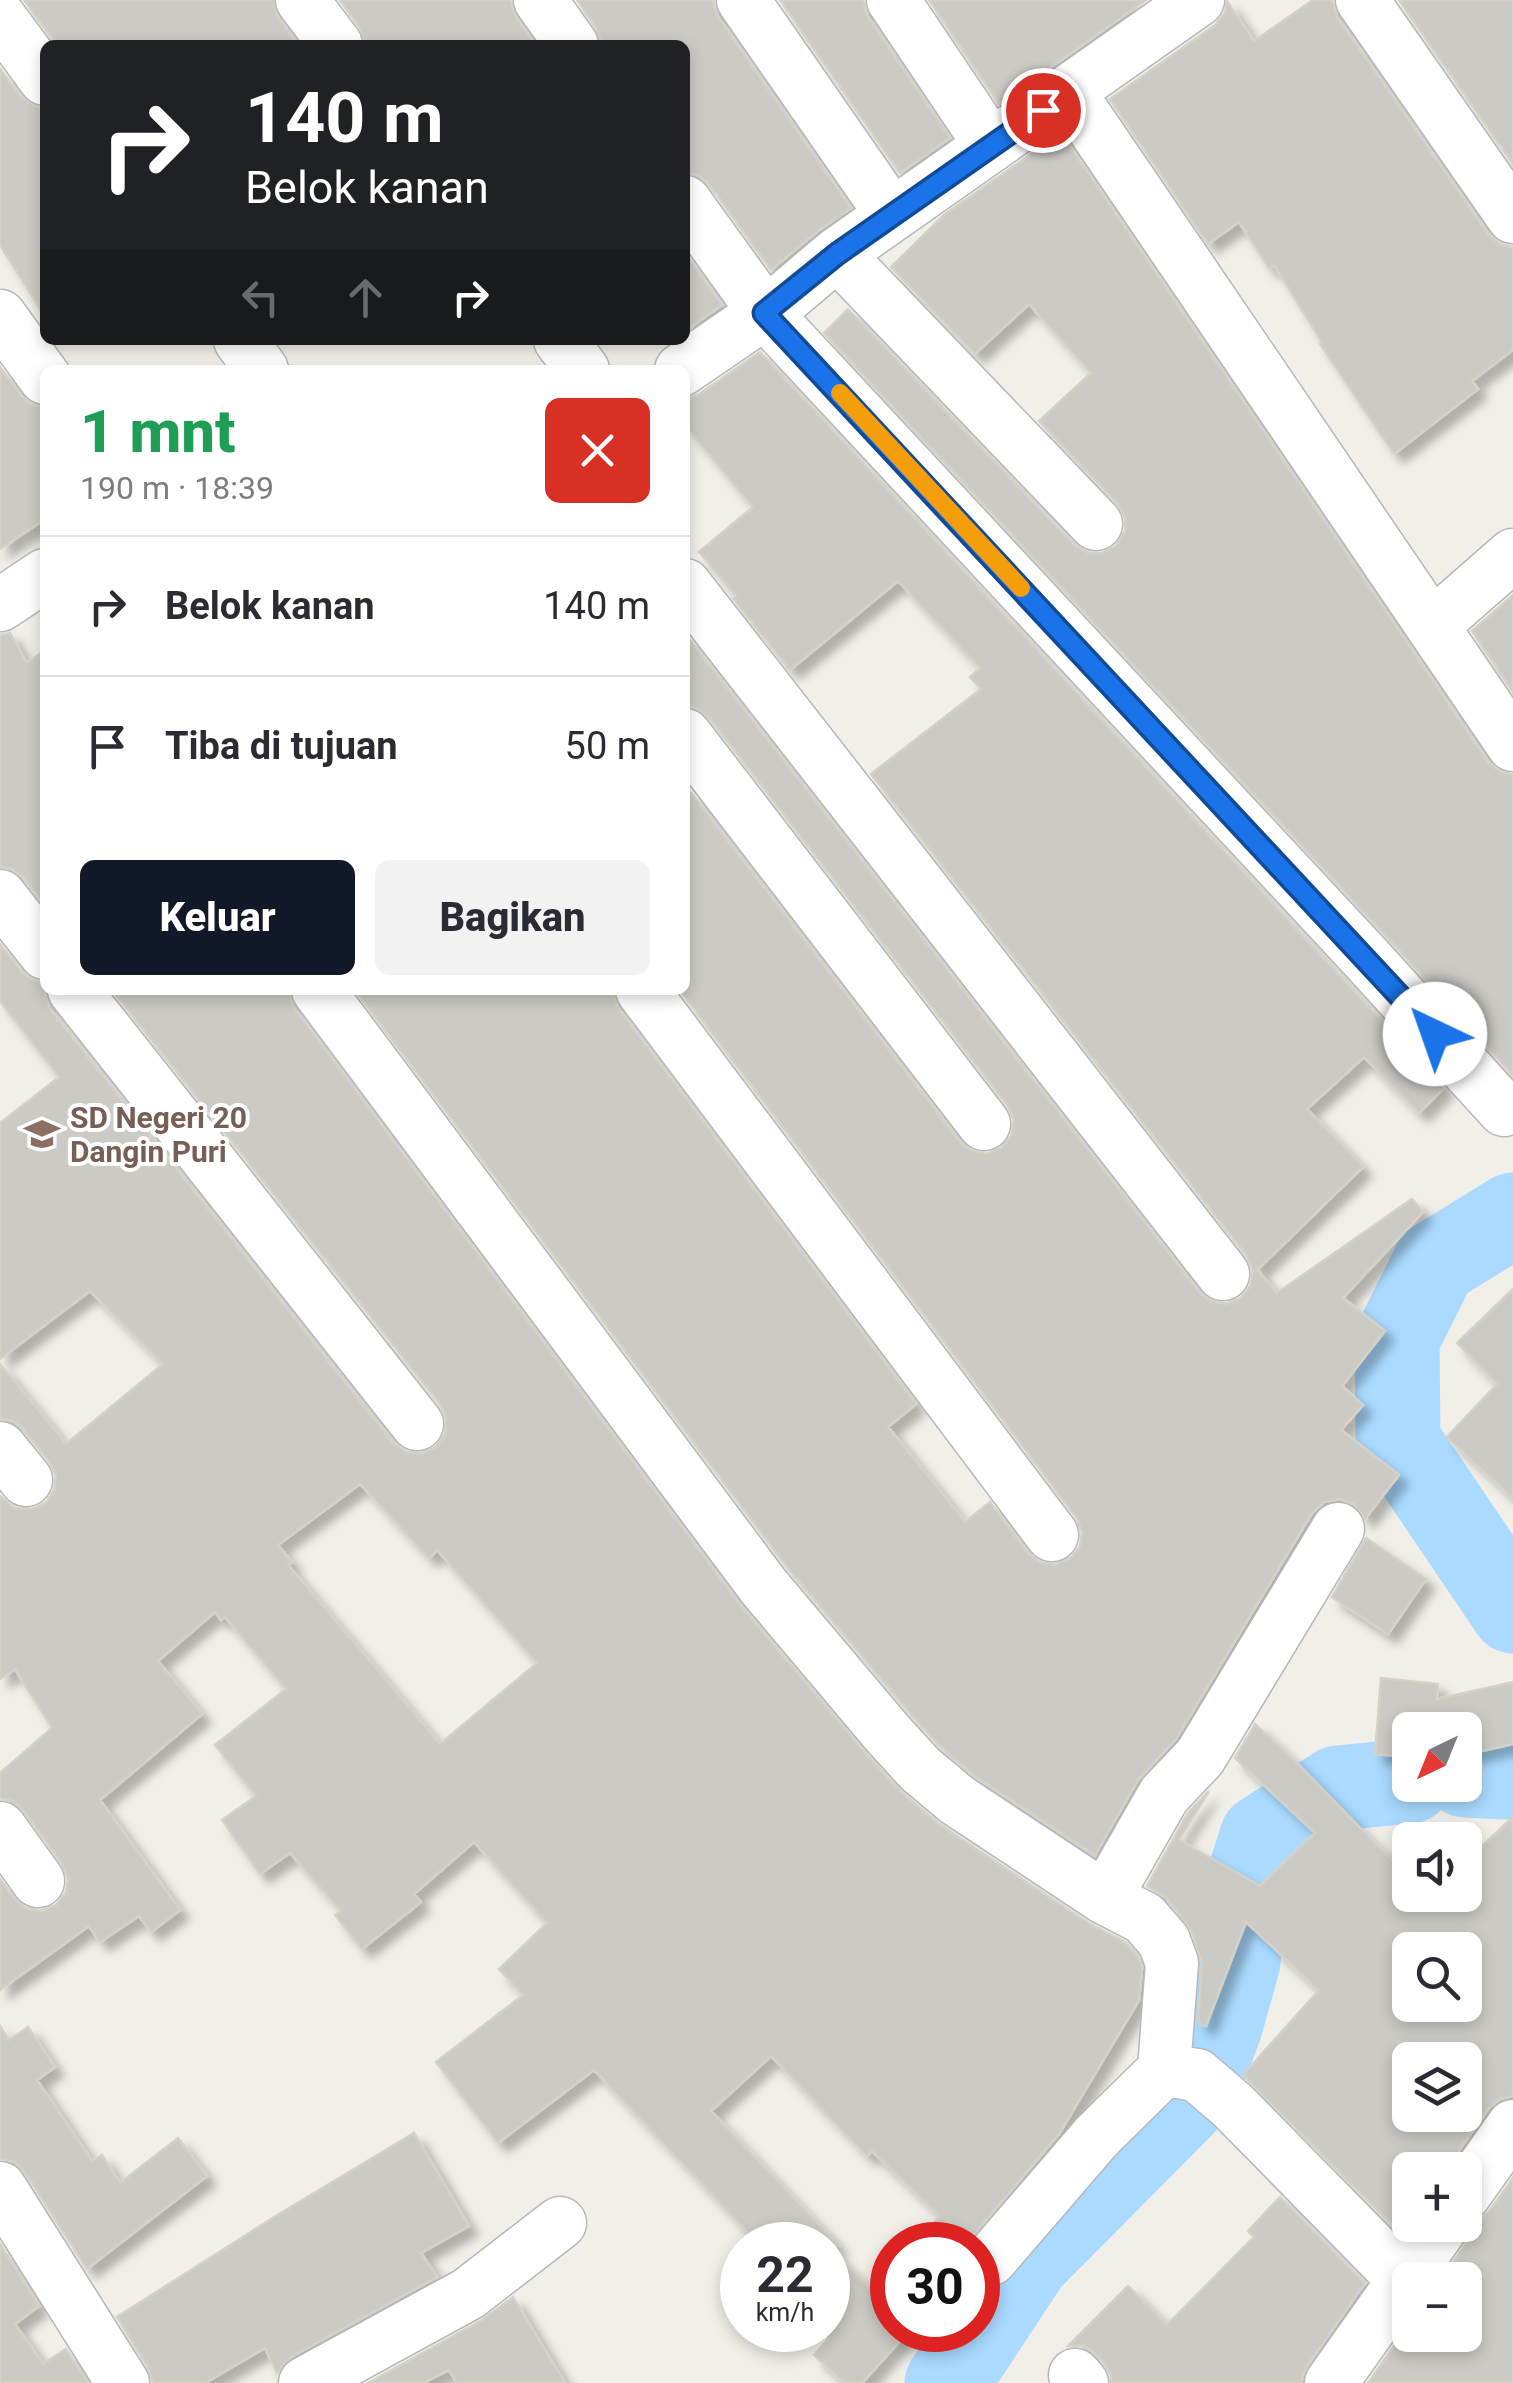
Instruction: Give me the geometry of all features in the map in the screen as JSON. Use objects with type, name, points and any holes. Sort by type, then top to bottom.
[{"type":"street","points":[[302,0],[332,40]]},
{"type":"street","points":[[540,0],[568,40]]},
{"type":"street","points":[[744,0],[892,215]]},
{"type":"street","points":[[893,0],[991,146]]},
{"type":"street","points":[[688,365],[764,313],[837,254],[1198,0]]},
{"type":"street","points":[[1362,0],[1513,217]]},
{"type":"street","points":[[0,18],[40,72]]},
{"type":"street","points":[[1069,92],[1513,745]]},
{"type":"street","points":[[690,209],[764,313],[1504,1110]]},
{"type":"street","points":[[837,254],[1096,524]]},
{"type":"street","points":[[0,316],[40,371]]},
{"type":"street","points":[[564,345],[579,365]]},
{"type":"street","points":[[1433,626],[1513,555]]},
{"type":"street","points":[[690,591],[1223,1274]]},
{"type":"street","points":[[690,742],[984,1124]]},
{"type":"street","points":[[0,896],[40,947]]},
{"type":"street","points":[[78,995],[417,1424]]},
{"type":"street","points":[[322,995],[764,1587],[888,1734],[920,1769],[957,1800],[1105,1898],[1144,1918],[1164,1941],[1172,1962],[1164,2070],[1097,2136],[1000,2249]]},
{"type":"street","points":[[646,995],[1052,1535]]},
{"type":"street","points":[[1105,1898],[1164,1795],[1200,1756],[1338,1528]]},
{"type":"street","points":[[0,1828],[38,1881]]},
{"type":"street","points":[[1164,2070],[1197,2075],[1233,2106],[1392,2268]]},
{"type":"street","points":[[1482,2170],[1513,2126]]},
{"type":"street","points":[[0,2188],[124,2383]]},
{"type":"street","points":[[306,2383],[468,2294],[560,2223]]},
{"type":"street","points":[[1331,2383],[1392,2297]]},
{"type":"building","points":[[24,0],[273,0],[278,17],[294,40],[53,40]]},
{"type":"building","points":[[340,0],[510,0],[532,40],[364,40],[360,28]]},
{"type":"building","points":[[577,0],[713,0],[718,17],[851,208],[771,270],[709,184],[690,174],[690,40],[600,40]]},
{"type":"building","points":[[780,0],[863,0],[868,17],[950,138],[900,173]]},
{"type":"building","points":[[929,0],[1146,0],[999,104]]},
{"type":"building","points":[[1313,0],[1332,0],[1337,17],[1488,234],[1499,244],[1513,247],[1513,350],[1472,381],[1478,389],[1394,454],[1320,344],[1274,265],[1269,268],[1239,222],[1208,244],[1110,99],[1215,25],[1225,13],[1227,1],[1254,41]]},
{"type":"building","points":[[1399,0],[1513,0],[1513,164]]},
{"type":"building","points":[[0,69],[22,98],[40,110],[40,309],[0,245]]},
{"type":"building","points":[[1061,133],[1488,762],[1513,775],[1513,1075],[824,333],[848,309],[1074,545],[1089,553],[1102,553],[1116,546],[1125,531],[1125,518],[1118,504],[1039,421],[1091,373],[1029,304],[975,354],[891,267],[944,215]]},
{"type":"building","points":[[690,260],[722,305],[690,327]]},
{"type":"building","points":[[760,352],[1444,1088],[1419,1113],[1364,1057],[1307,1109],[1363,1167],[1257,1270],[1277,1293],[1412,1199],[1423,1212],[1343,1298],[1385,1331],[1342,1386],[1363,1405],[1341,1430],[1399,1475],[1365,1519],[1354,1504],[1340,1499],[1324,1502],[1312,1513],[1176,1739],[1138,1780],[1095,1855],[975,1776],[911,1714],[788,1568],[359,995],[614,995],[618,1008],[916,1404],[888,1427],[965,1522],[990,1502],[1039,1562],[1055,1565],[1071,1558],[1080,1546],[1082,1532],[1076,1517],[684,995],[690,995],[691,793],[960,1142],[972,1151],[987,1154],[1001,1148],[1011,1136],[1014,1121],[1008,1106],[709,717],[690,707],[690,640],[1199,1292],[1211,1301],[1226,1304],[1241,1298],[1250,1286],[1253,1271],[1247,1256],[871,774],[981,689],[970,677],[980,668],[898,581],[790,670],[699,552],[753,507],[690,431],[690,397]]},
{"type":"building","points":[[0,367],[21,396],[40,406],[40,522],[0,549]]},
{"type":"building","points":[[1513,595],[1513,692],[1472,631]]},
{"type":"building","points":[[10,633],[27,663],[40,654],[40,899],[23,877],[0,867],[0,635]]},
{"type":"building","points":[[0,944],[22,972],[40,981],[40,995],[45,995],[50,1009],[393,1443],[407,1452],[422,1453],[436,1447],[445,1434],[446,1419],[441,1405],[116,995],[290,995],[294,1008],[740,1605],[866,1754],[901,1792],[940,1825],[1088,1923],[1125,1942],[1138,1956],[1142,1967],[1139,2000],[1059,2134],[984,2222],[934,2222],[940,2216],[872,2151],[867,2156],[771,2056],[711,2111],[816,2222],[738,2222],[594,2070],[498,2143],[436,2062],[523,1995],[499,1969],[547,1923],[474,1842],[414,1894],[421,1902],[362,1949],[335,1915],[341,1911],[290,1853],[260,1874],[222,1820],[256,1796],[215,1745],[286,1689],[225,1617],[221,1620],[215,1612],[158,1661],[202,1714],[100,1800],[180,1910],[151,1932],[139,1916],[100,1942],[89,1926],[0,1990],[0,1879],[25,1908],[40,1911],[56,1905],[66,1892],[68,1879],[62,1864],[24,1811],[13,1801],[0,1798],[0,1773],[52,1728],[15,1669],[0,1679],[0,1496],[14,1508],[32,1509],[46,1503],[56,1476],[23,1429],[12,1420],[0,1419],[0,1364],[66,1444],[163,1364],[90,1291],[0,1359],[0,1123],[59,1077],[0,1001]],"holes":[[[360,1484],[429,1558],[437,1550],[537,1663],[440,1744],[288,1565],[292,1562],[278,1545]]]},
{"type":"building","points":[[1513,1289],[1513,1498],[1447,1437],[1497,1384],[1457,1343]]},
{"type":"building","points":[[1366,1538],[1426,1579],[1388,1634],[1332,1597]]},
{"type":"building","points":[[1381,1678],[1438,1684],[1437,1699],[1513,1682],[1513,1744],[1482,1751],[1482,1712],[1392,1712],[1392,1755],[1375,1754]]},
{"type":"building","points":[[1255,1724],[1392,1861],[1392,1912],[1482,1912],[1482,1846],[1513,1817],[1513,2096],[1500,2099],[1482,2118],[1482,2042],[1392,2042],[1392,2132],[1472,2132],[1458,2152],[1392,2152],[1392,2225],[1243,2075],[1319,1990],[1246,1922],[1206,2026],[1198,2023],[1202,1964],[1192,1931],[1167,1898],[1147,1886],[1188,1813],[1209,1791],[1179,1840],[1260,1886],[1315,1833],[1235,1758]]},
{"type":"building","points":[[0,2026],[9,2040],[28,2027],[55,2067],[37,2080],[92,2161],[102,2155],[120,2183],[178,2138],[207,2176],[87,2269],[25,2172],[15,2162],[0,2158]]},
{"type":"building","points":[[414,2133],[469,2226],[421,2253],[437,2277],[291,2357],[277,2373],[265,2348],[205,2383],[153,2383],[148,2367],[117,2317]]},
{"type":"building","points":[[1513,2178],[1513,2383],[1368,2383],[1392,2349],[1392,2352],[1482,2352],[1482,2262],[1453,2262],[1467,2242],[1482,2242],[1482,2218]]},
{"type":"building","points":[[1280,2197],[1365,2283],[1307,2366],[1301,2383],[1111,2383],[1105,2364],[1097,2355],[1084,2346],[1068,2346],[1128,2286],[1167,2325],[1254,2237],[1248,2231]]},
{"type":"building","points":[[0,2244],[39,2306],[15,2324],[43,2364],[66,2349],[88,2383],[0,2383]]},
{"type":"building","points":[[850,2269],[870,2288],[870,2352],[890,2352],[862,2383],[845,2383],[814,2355],[850,2352]]},
{"type":"building","points":[[513,2297],[565,2383],[457,2383],[449,2370],[423,2383],[368,2383],[482,2320]]},
{"type":"waterway","points":[[1513,1215],[1435,1263],[1397,1339],[1398,1441],[1513,1611]]},
{"type":"waterway","points":[[1482,1776],[1513,1774]]},
{"type":"waterway","points":[[1207,2061],[1238,1962],[1243,1898],[1262,1837],[1338,1788],[1392,1783]]},
{"type":"waterway","points":[[947,2383],[1028,2260],[1183,2104]]},
{"type":"slow traffic","points":[[840,393],[1021,588]]},
{"type":"place","name":"SD Negeri 20 Dangin Puri","points":[[42,1134]]},
{"type":"route","points":[[1043,110],[837,254],[764,313],[1435,1034]]}]
